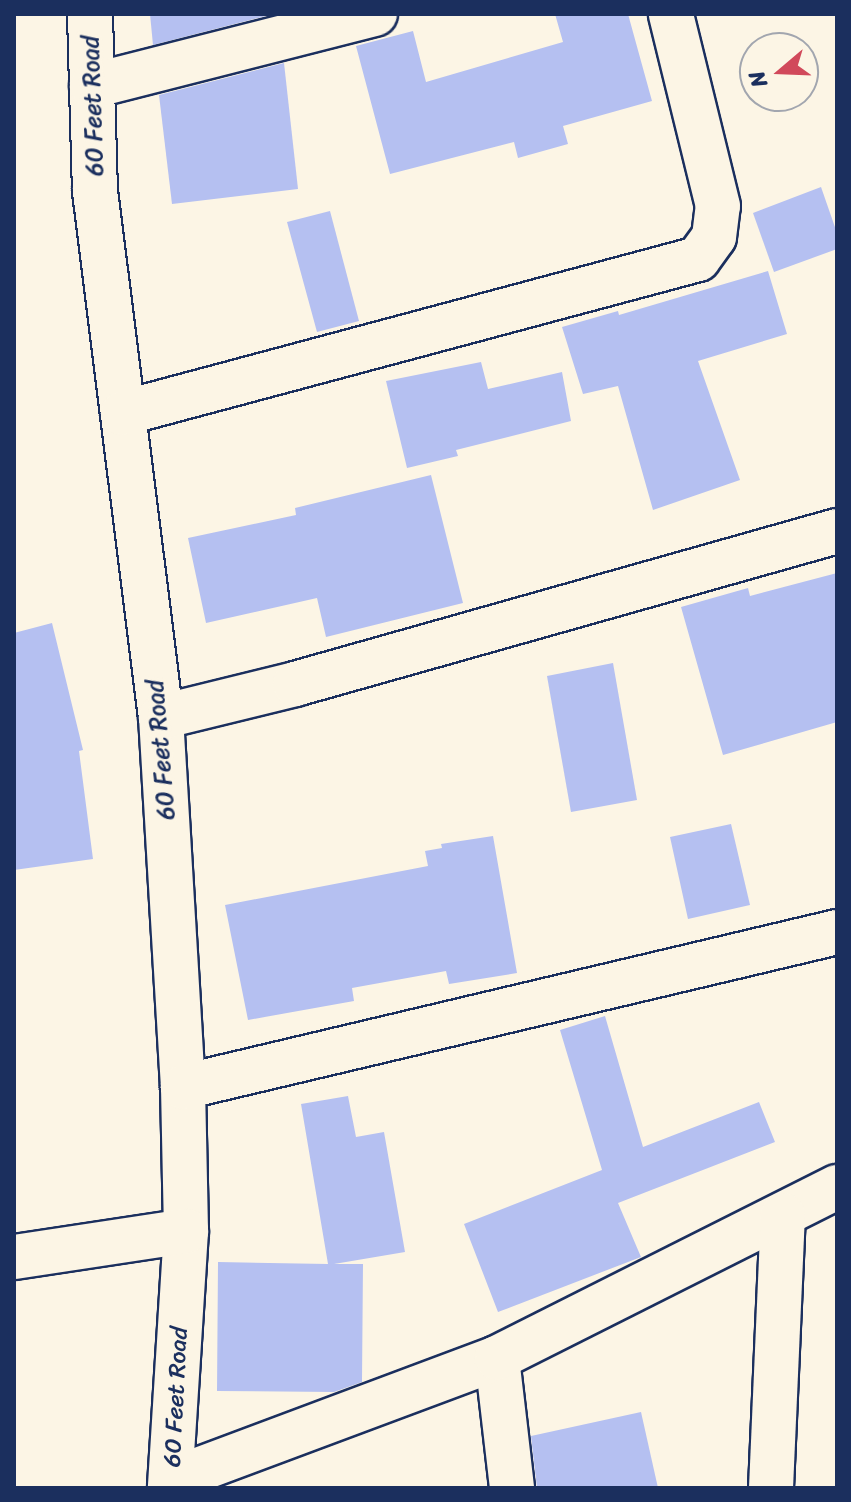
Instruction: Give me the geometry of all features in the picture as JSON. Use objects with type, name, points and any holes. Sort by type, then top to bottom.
[{"type":"street","name":"60 Feet Road","points":[[90,14],[95,191],[161,717],[183,1087],[186,1231],[171,1484]]},
{"type":"street","points":[[92,86],[375,14]]},
{"type":"street","points":[[123,413],[698,259],[714,237],[718,206],[671,14]]},
{"type":"street","points":[[161,717],[295,684],[837,531]]},
{"type":"street","points":[[183,1087],[837,932]]},
{"type":"street","points":[[171,1484],[497,1358],[837,1187]]},
{"type":"street","points":[[771,1488],[783,1215]]},
{"type":"street","points":[[14,1257],[186,1231]]},
{"type":"street","points":[[497,1358],[512,1488]]},
{"type":"building","points":[[150,14],[274,14],[153,45]]},
{"type":"building","points":[[555,14],[628,14],[652,101],[563,126],[568,144],[518,158],[514,142],[390,174],[356,46],[413,31],[426,82],[563,42]]},
{"type":"building","points":[[284,63],[298,189],[172,204],[159,95]]},
{"type":"building","points":[[821,187],[837,233],[837,249],[774,272],[753,213]]},
{"type":"building","points":[[330,211],[359,321],[317,332],[287,222]]},
{"type":"building","points":[[768,271],[787,334],[698,361],[740,480],[653,510],[618,386],[583,394],[562,327],[618,311],[619,315]]},
{"type":"building","points":[[481,362],[488,389],[562,372],[571,421],[456,450],[458,456],[407,468],[386,381]]},
{"type":"building","points":[[431,475],[463,603],[326,637],[317,598],[206,623],[188,538],[296,515],[295,508]]},
{"type":"building","points":[[837,573],[837,722],[723,755],[681,607],[748,588],[750,596]]},
{"type":"building","points":[[52,623],[83,750],[79,751],[93,859],[14,870],[14,633]]},
{"type":"building","points":[[613,663],[637,800],[571,812],[547,676]]},
{"type":"building","points":[[731,824],[750,905],[688,919],[670,837]]},
{"type":"building","points":[[493,836],[517,973],[449,984],[446,971],[352,988],[354,1001],[248,1020],[225,905],[428,866],[425,851],[442,848],[441,844]]},
{"type":"building","points":[[605,1016],[643,1147],[759,1102],[775,1142],[618,1203],[641,1257],[498,1312],[464,1224],[602,1170],[560,1030]]},
{"type":"building","points":[[348,1096],[356,1137],[384,1132],[405,1252],[334,1264],[363,1264],[362,1382],[334,1392],[217,1391],[218,1262],[328,1264],[301,1104]]},
{"type":"building","points":[[641,1412],[658,1488],[537,1488],[531,1436]]}]
